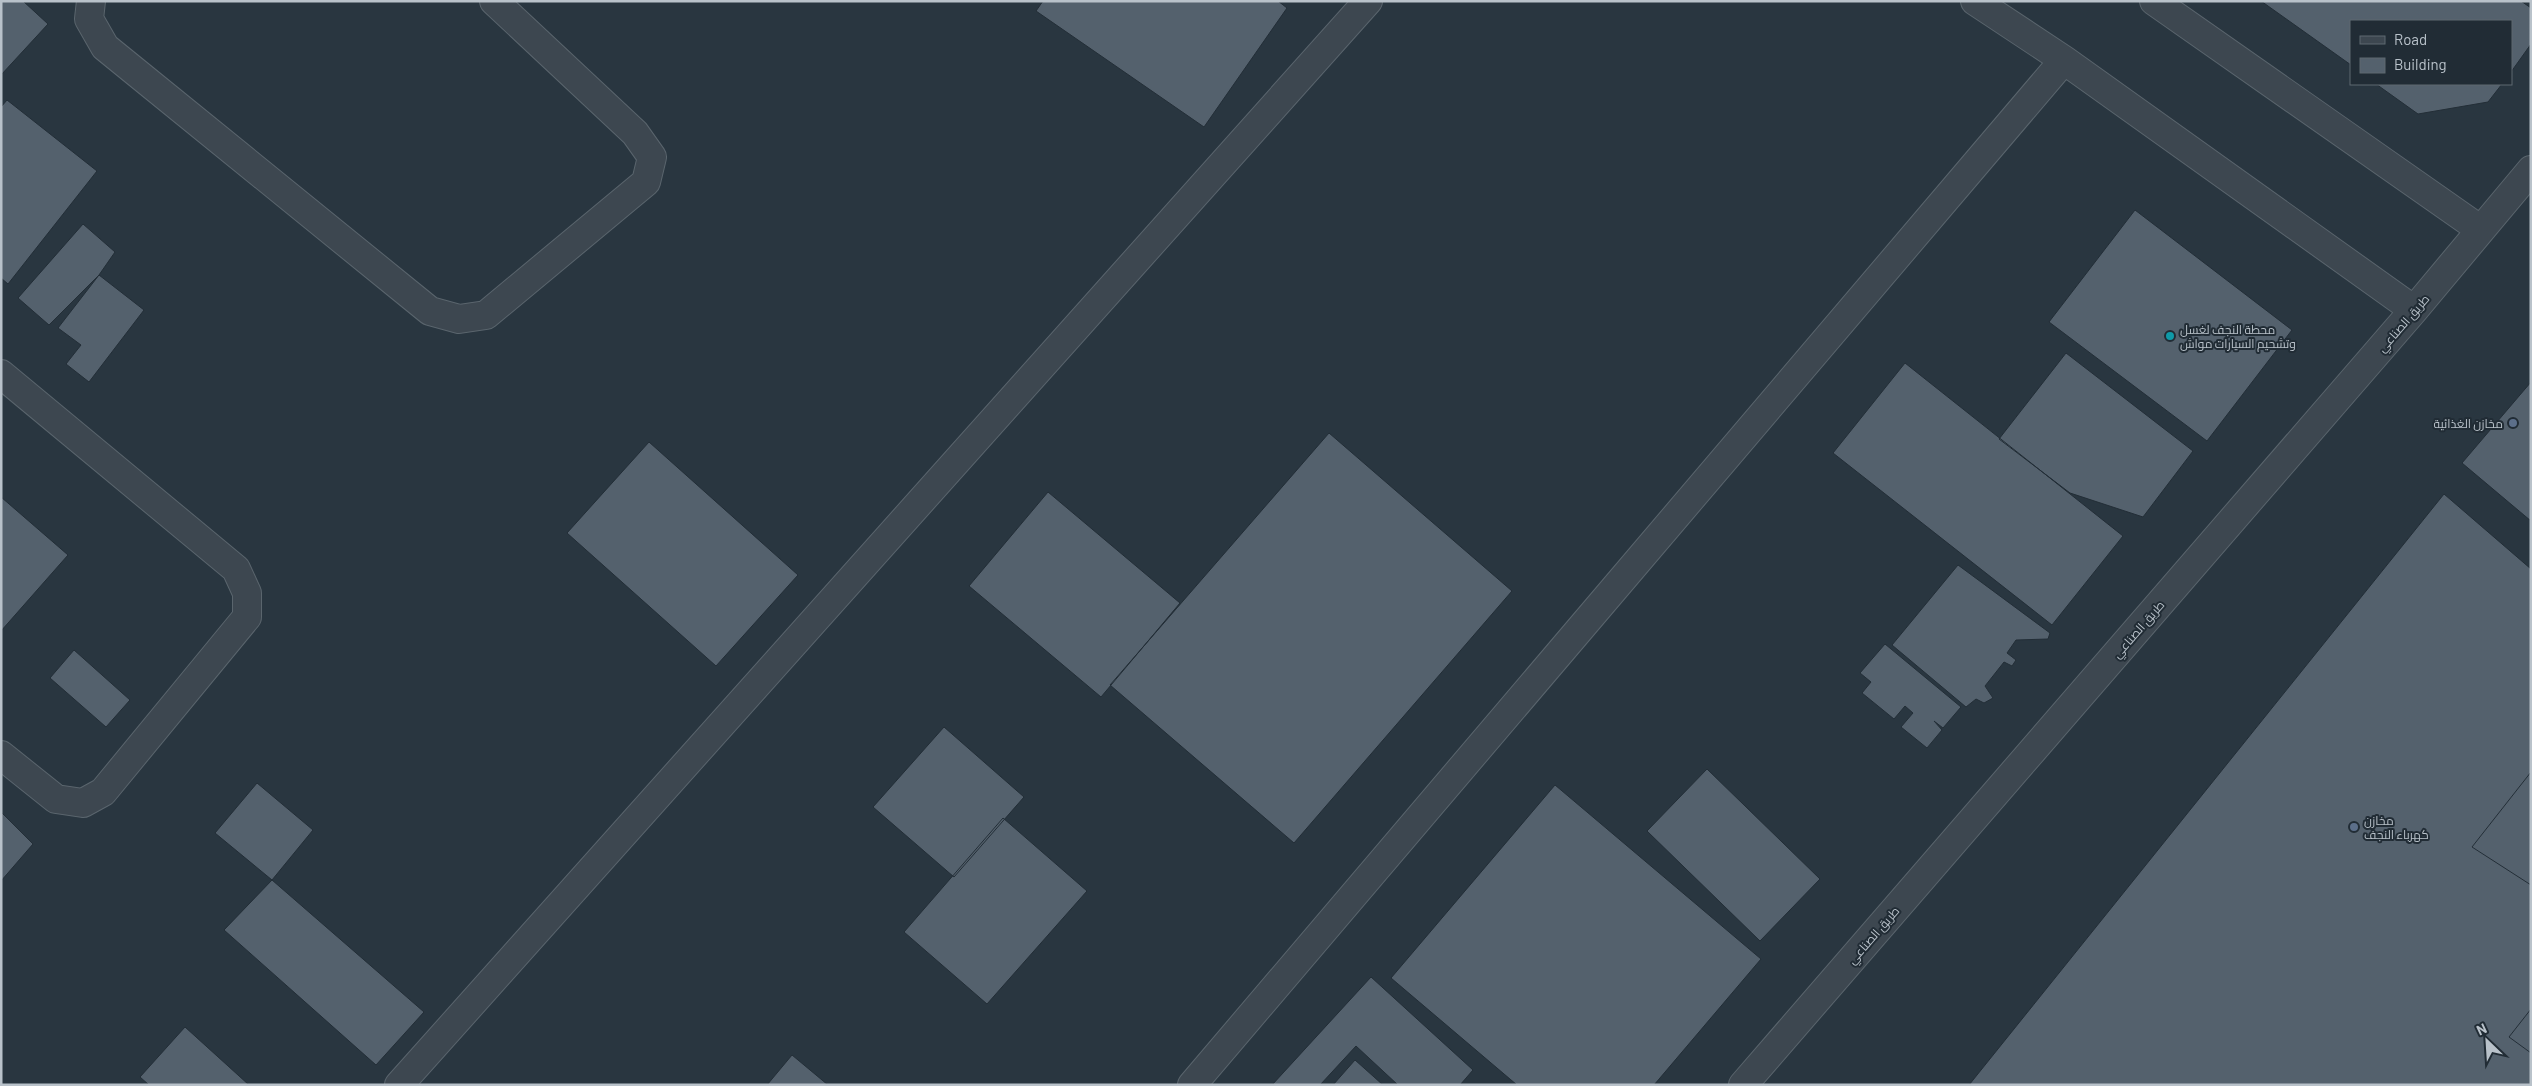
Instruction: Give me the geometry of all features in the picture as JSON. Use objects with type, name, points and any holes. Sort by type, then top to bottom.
[{"type":"street","points":[[90,1],[90,19],[105,47],[430,312],[459,319],[486,315],[646,182],[652,157],[635,133],[494,1]]},
{"type":"street","points":[[399,1085],[1368,1]]},
{"type":"street","points":[[1975,1],[2064,60],[2414,310]]},
{"type":"street","points":[[2154,1],[2481,230]]},
{"type":"street","points":[[1192,1085],[2064,60]]},
{"type":"street","name":"طريق الصناعي","points":[[1743,1085],[2414,310],[2531,170]]},
{"type":"street","points":[[1,374],[236,569],[247,593],[247,617],[103,792],[83,803],[56,800],[1,755]]},
{"type":"building","points":[[1,1],[23,1],[48,24],[1,75]]},
{"type":"building","points":[[1043,1],[1278,1],[1287,8],[1204,127],[1036,11]]},
{"type":"building","points":[[2261,1],[2521,1],[2531,8],[2531,44],[2512,71],[2512,20],[2350,20],[2350,64]]},
{"type":"building","points":[[2377,85],[2501,85],[2488,102],[2418,114]]},
{"type":"building","points":[[7,100],[97,171],[8,284],[1,278],[1,107]]},
{"type":"building","points":[[2135,210],[2292,330],[2207,441],[2049,322]]},
{"type":"building","points":[[83,224],[115,252],[99,275],[49,325],[18,298]]},
{"type":"building","points":[[99,275],[144,310],[89,382],[66,364],[81,345],[58,328]]},
{"type":"building","points":[[2066,353],[2193,451],[2143,517],[2070,493],[1999,439]]},
{"type":"building","points":[[1905,363],[2123,536],[2052,625],[1833,453]]},
{"type":"building","name":"مخازن الغذائية","points":[[2531,382],[2531,521],[2462,463]]},
{"type":"building","points":[[1329,433],[1512,591],[1294,843],[1110,685]]},
{"type":"building","points":[[649,442],[798,575],[716,666],[567,533]]},
{"type":"building","points":[[1048,492],[1180,603],[1101,697],[969,586]]},
{"type":"building","name":"مخازن كهرباء النجف","points":[[2444,494],[2531,569],[2531,1085],[1969,1085]]},
{"type":"building","points":[[1,497],[68,555],[1,631]]},
{"type":"building","points":[[1958,565],[2050,633],[2048,639],[2016,640],[2007,653],[2016,660],[2012,666],[2004,662],[1985,686],[1993,698],[1984,703],[1976,699],[1966,707],[1892,645]]},
{"type":"building","points":[[1885,644],[1961,707],[1943,728],[1934,721],[1942,730],[1927,748],[1901,727],[1913,713],[1905,706],[1894,719],[1862,693],[1871,682],[1860,673]]},
{"type":"building","points":[[74,650],[130,700],[106,727],[50,678]]},
{"type":"building","points":[[944,727],[1024,797],[954,877],[873,807]]},
{"type":"building","points":[[1707,769],[1820,879],[1760,941],[1647,831]]},
{"type":"building","points":[[2531,772],[2531,885],[2472,847]]},
{"type":"building","points":[[257,783],[313,830],[272,880],[215,833]]},
{"type":"building","points":[[1555,785],[1761,959],[1654,1085],[1517,1085],[1391,978]]},
{"type":"building","points":[[1,812],[33,844],[1,881]]},
{"type":"building","points":[[1003,818],[1087,891],[987,1004],[904,932]]},
{"type":"building","points":[[272,880],[424,1012],[376,1065],[224,930]]},
{"type":"building","points":[[1371,977],[1473,1070],[1460,1085],[1398,1085],[1356,1046],[1320,1085],[1272,1085]]},
{"type":"building","points":[[2531,1009],[2531,1053],[2509,1037]]},
{"type":"building","points":[[185,1027],[249,1085],[149,1085],[140,1077]]},
{"type":"building","points":[[792,1055],[828,1085],[767,1085]]},
{"type":"building","points":[[1355,1060],[1383,1085],[1333,1085]]},
{"type":"place","name":"محطة النجف لغسل وتشحيم السيارات مواش","points":[[2170,336]]},
{"type":"place","name":"مخازن الغذائية","points":[[2513,423]]},
{"type":"place","name":"مخازن كهرباء النجف","points":[[2354,827]]}]
